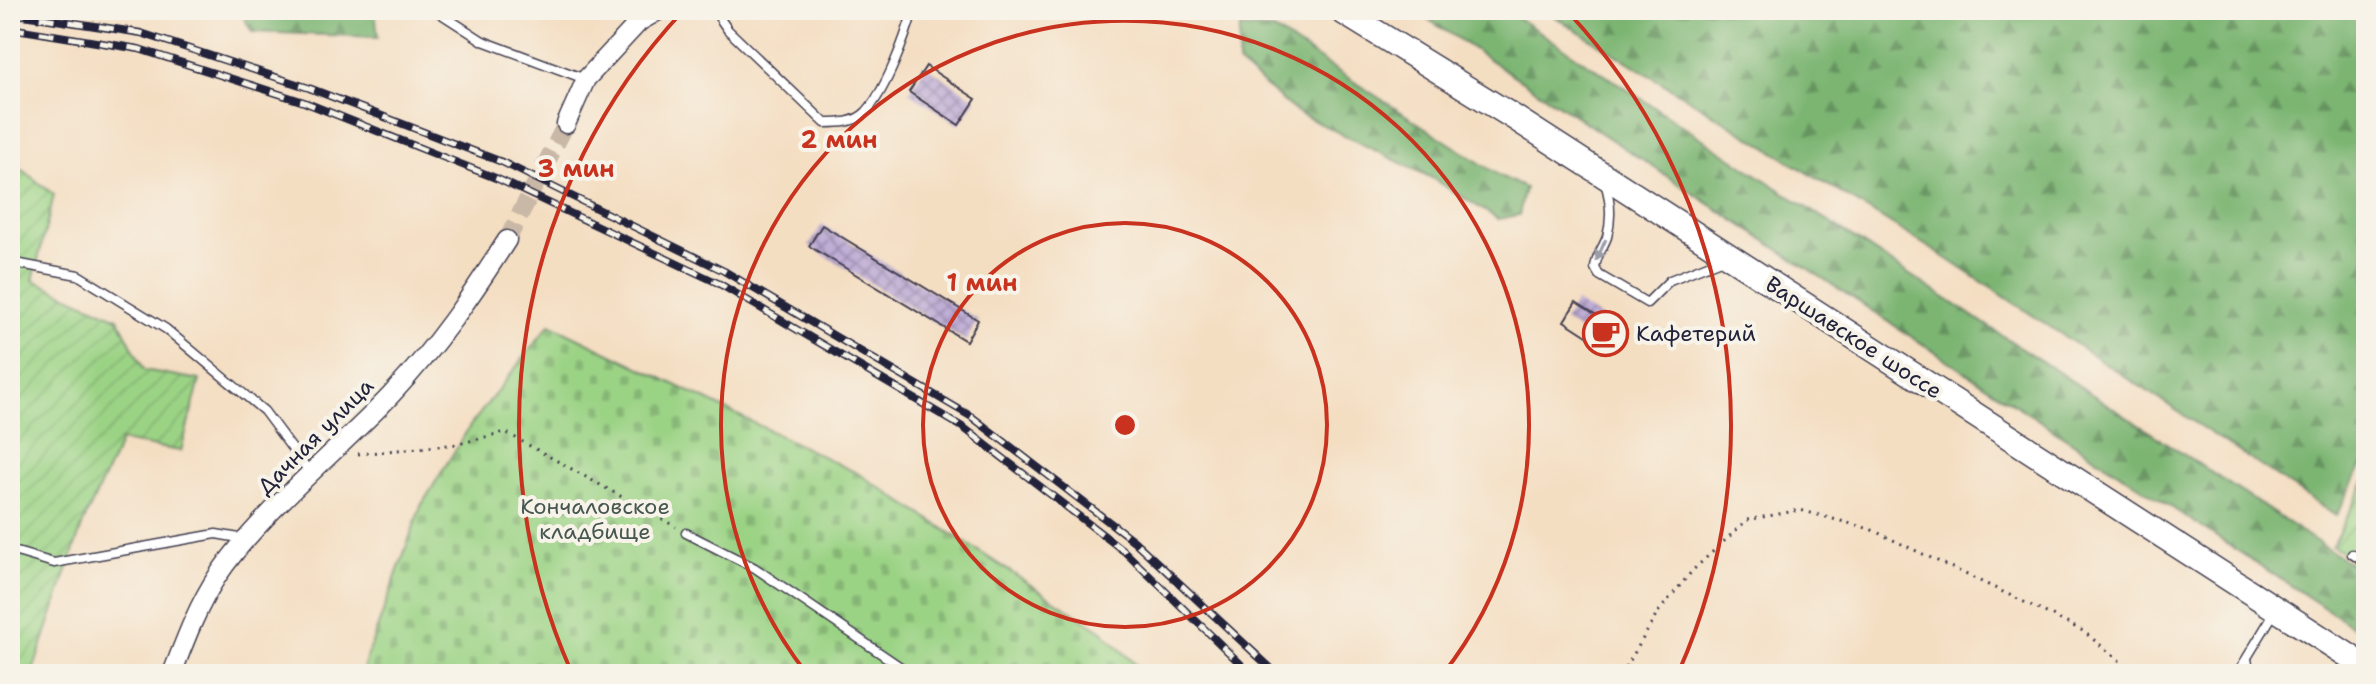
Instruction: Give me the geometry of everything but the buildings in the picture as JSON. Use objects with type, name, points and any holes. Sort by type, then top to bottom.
[{"type":"main road","name":"Варшавское шоссе","points":[[1340,10],[1602,174],[2366,667]]},
{"type":"street","points":[[566,124],[586,79],[639,22],[658,11]]},
{"type":"street","name":"Дачная улица","points":[[172,674],[196,614],[218,575],[246,540],[331,456],[454,323],[507,240]]},
{"type":"lane","points":[[435,10],[483,41],[586,79]]},
{"type":"lane","points":[[714,10],[728,30],[825,123],[849,122],[865,113],[902,49],[913,10]]},
{"type":"lane","points":[[1602,174],[1611,215],[1595,268],[1639,300],[1647,303],[1670,280],[1691,269],[1731,257]]},
{"type":"lane","points":[[10,262],[78,275],[166,329],[264,411],[312,475]]},
{"type":"lane","points":[[10,377],[10,390]]},
{"type":"lane","points":[[686,533],[755,568],[911,674]]},
{"type":"lane","points":[[10,550],[54,563],[216,534],[246,540]]},
{"type":"lane","points":[[2352,554],[2366,563]]},
{"type":"lane","points":[[2237,674],[2276,609]]},
{"type":"lane","points":[[2247,659],[2250,674]]},
{"type":"path","points":[[331,456],[458,444],[505,432],[686,533]]},
{"type":"path","points":[[1622,674],[1659,611],[1693,570],[1725,540],[1747,520],[1800,510],[1870,529],[2020,600],[2083,631],[2136,674]]},
{"type":"green space","points":[[240,10],[375,10],[378,37],[252,32]]},
{"type":"green space","points":[[1414,10],[1506,10],[2366,574],[2366,635]]},
{"type":"green space","points":[[1544,10],[2366,10],[2366,458],[2336,516],[1946,258]]},
{"type":"green space","points":[[1240,28],[1274,30],[1500,176],[1525,188],[1519,215],[1498,219],[1428,176],[1296,112],[1238,63]]},
{"type":"green space","points":[[10,160],[54,195],[33,280],[118,318],[144,370],[200,380],[181,451],[121,441],[83,523],[32,674],[10,674]]},
{"type":"green space","name":"Кончаловское кладбище","points":[[550,324],[859,474],[1102,631],[1145,674],[361,674],[421,506],[470,426]]},
{"type":"green space","points":[[2366,480],[2366,567],[2332,546]]},
{"type":"tunnel","points":[[507,240],[566,124]]},
{"type":"railway","points":[[10,13],[141,33],[309,88],[502,162],[724,271],[972,417],[1134,541],[1277,674]]},
{"type":"railway","points":[[10,28],[139,49],[304,102],[498,179],[718,283],[964,428],[1124,551],[1251,674]]},
{"type":"place","name":"Кафетерий","points":[[1605,333]]}]
